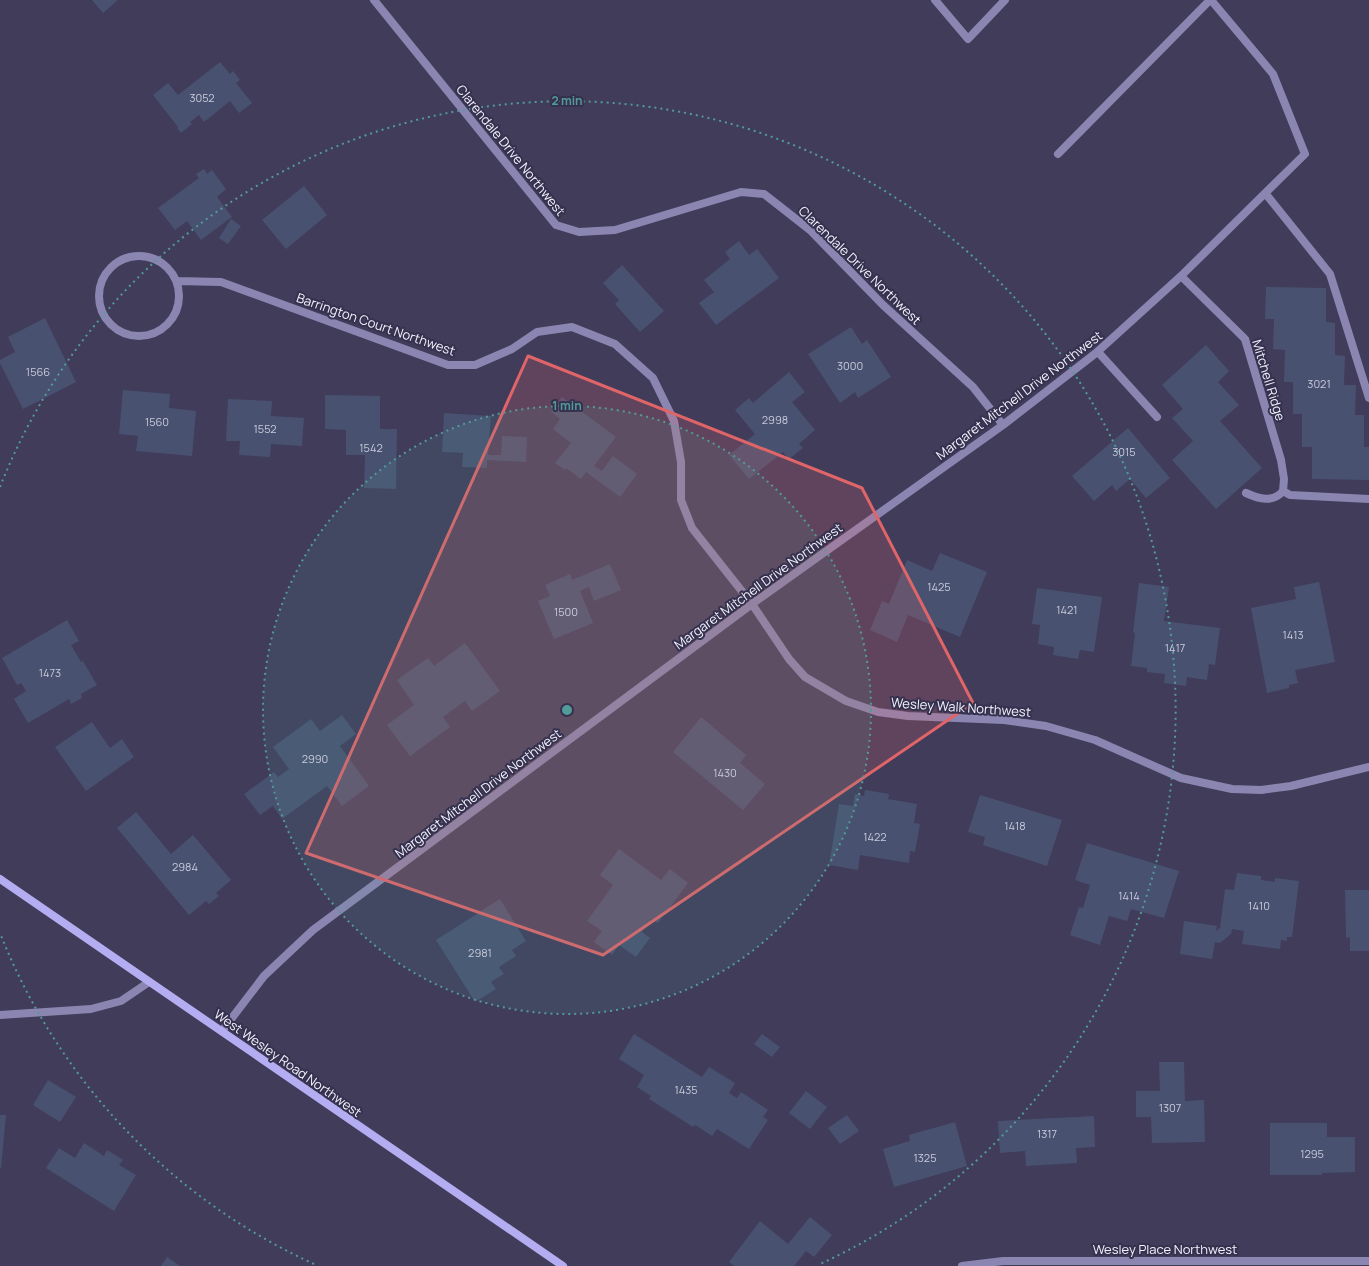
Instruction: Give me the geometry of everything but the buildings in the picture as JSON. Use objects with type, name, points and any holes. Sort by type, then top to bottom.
[{"type":"street","name":"Clarendale Drive Northwest","points":[[374,0],[556,225],[579,232],[615,230],[741,192],[764,194],[810,230],[883,305],[973,387],[1003,425]]},
{"type":"street","points":[[935,0],[968,39],[1005,0]]},
{"type":"street","name":"Margaret Mitchell Drive Northwest","points":[[222,1031],[264,976],[313,930],[752,604],[1003,425],[1098,352],[1181,276],[1305,154],[1273,74],[1210,0]]},
{"type":"street","points":[[1058,154],[1210,0]]},
{"type":"street","points":[[1266,193],[1330,274],[1369,398]]},
{"type":"street","points":[[142,256],[154,259],[164,264],[177,282],[180,298],[173,319],[168,325],[149,336],[135,337],[120,332],[112,327],[105,318],[100,307],[98,295],[100,284],[104,276],[114,265],[128,257],[142,256]]},
{"type":"street","name":"Mitchell Ridge","points":[[1181,276],[1245,339],[1281,460],[1284,479],[1283,491]]},
{"type":"street","name":"Barrington Court Northwest","points":[[177,282],[222,282],[448,365],[475,366],[512,349],[537,332],[565,328],[572,328],[615,344],[653,378],[674,421],[681,462],[681,500],[692,528],[752,604]]},
{"type":"street","points":[[1098,352],[1157,417]]},
{"type":"street","points":[[1246,493],[1257,498],[1273,498],[1278,496],[1283,491],[1290,495],[1369,499]]},
{"type":"street","name":"Wesley Walk Northwest","points":[[752,604],[789,659],[805,677],[846,701],[878,712],[908,716],[1004,720],[1046,726],[1095,740],[1181,778],[1232,789],[1261,790],[1291,786],[1369,767]]},
{"type":"street","name":"West Wesley Road Northwest","points":[[0,880],[563,1266]]},
{"type":"street","points":[[0,1015],[91,1009],[121,1001],[149,982]]},
{"type":"street","name":"Wesley Place Northwest","points":[[962,1266],[1003,1261],[1369,1261]]},
{"type":"highlighted area","points":[[528,356],[862,488],[973,703],[603,955],[306,853]]}]
